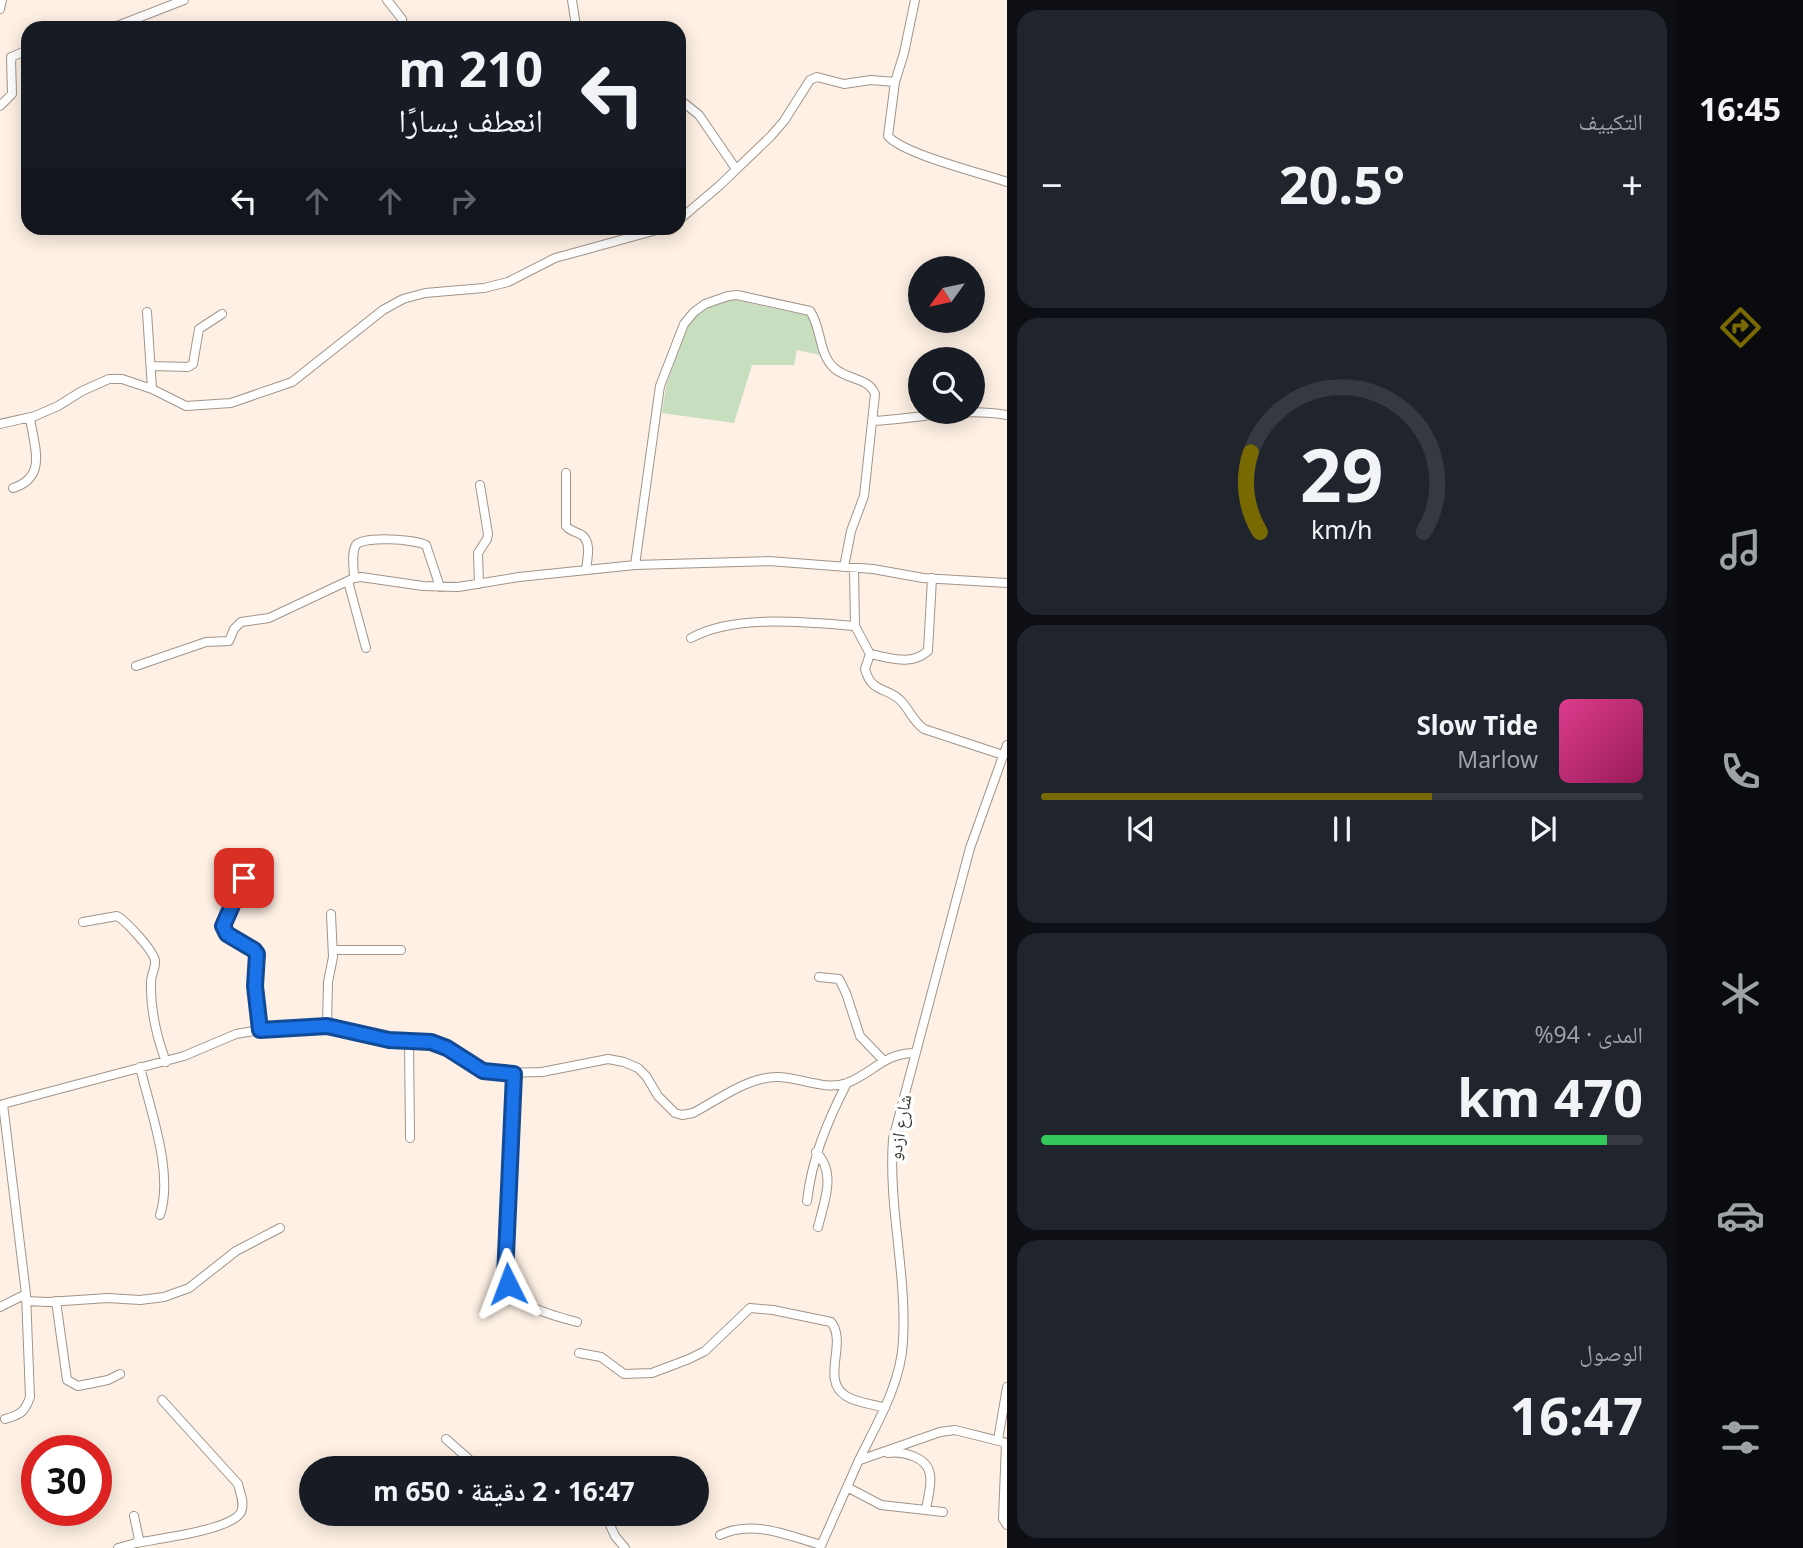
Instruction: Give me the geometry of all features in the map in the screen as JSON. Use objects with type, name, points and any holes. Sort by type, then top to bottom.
[{"type":"street","points":[[0,9],[2,0]]},
{"type":"street","points":[[130,21],[184,0]]},
{"type":"street","points":[[387,0],[402,21]]},
{"type":"street","points":[[572,0],[575,21]]},
{"type":"street","points":[[915,0],[895,82],[888,136],[892,142],[925,156],[1007,182]]},
{"type":"street","points":[[0,106],[12,94],[11,57],[21,53]]},
{"type":"street","points":[[686,214],[778,128],[810,80],[817,77],[844,84],[872,80],[895,82]]},
{"type":"street","points":[[686,105],[699,116],[736,169]]},
{"type":"street","points":[[0,424],[30,418],[109,379],[122,379],[152,389],[186,406],[231,403],[292,382],[383,310],[403,299],[425,293],[484,288],[508,282],[555,258],[639,235]]},
{"type":"street","points":[[635,565],[660,386],[684,324],[705,304],[737,295],[810,311],[831,366],[841,374],[873,387],[875,394],[863,496],[850,531],[849,567],[855,626],[870,654],[865,669],[874,687],[901,699],[924,729],[1003,755]]},
{"type":"street","points":[[147,312],[152,389]]},
{"type":"street","points":[[151,366],[191,366],[196,359],[199,329],[222,314]]},
{"type":"street","points":[[873,421],[926,417],[949,412],[1007,415]]},
{"type":"street","points":[[13,488],[24,485],[35,470],[37,461],[30,418]]},
{"type":"street","points":[[566,472],[566,526],[570,531],[583,536],[587,543],[586,570]]},
{"type":"street","points":[[479,584],[477,559],[488,534],[480,485]]},
{"type":"street","points":[[366,648],[351,580],[357,543],[366,540],[420,542],[426,545],[440,587]]},
{"type":"street","points":[[136,666],[206,642],[229,641],[234,629],[241,622],[269,618],[351,580],[378,578],[458,587],[635,565],[769,561],[1007,583]]},
{"type":"street","points":[[870,654],[913,660],[929,651],[932,578]]},
{"type":"street","points":[[691,638],[707,629],[732,625],[798,621],[855,626]]},
{"type":"street","name":"شارع ازدو","points":[[821,1547],[864,1458],[897,1376],[903,1343],[903,1303],[891,1171],[893,1139],[970,848],[1007,745]]},
{"type":"street","points":[[995,777],[1007,780]]},
{"type":"street","points":[[244,878],[223,926],[227,934],[257,954],[255,986],[260,1030]]},
{"type":"street","points":[[327,1026],[333,950],[331,914]]},
{"type":"street","points":[[83,922],[117,916],[154,956],[155,966],[150,978],[151,1002],[155,1032],[166,1062]]},
{"type":"street","points":[[333,950],[401,950]]},
{"type":"street","points":[[819,978],[839,979],[860,1036],[883,1060]]},
{"type":"street","points":[[5,1419],[20,1415],[27,1408],[30,1396],[26,1298],[1,1104],[166,1062],[236,1034],[327,1026],[441,1044],[483,1071],[514,1074],[542,1072],[608,1059],[624,1062],[638,1068],[665,1104],[675,1113],[682,1115],[693,1113],[752,1081],[777,1077],[827,1085],[847,1083],[883,1060],[902,1053],[915,1053]]},
{"type":"street","points":[[409,1041],[410,1138]]},
{"type":"street","points":[[140,1067],[162,1161],[164,1202],[160,1215]]},
{"type":"street","points":[[514,1074],[505,1278],[514,1294],[528,1306],[577,1322]]},
{"type":"street","points":[[807,1201],[816,1152],[825,1125],[847,1083]]},
{"type":"street","points":[[816,1152],[826,1161],[828,1181],[818,1227]]},
{"type":"street","points":[[0,1307],[26,1298],[56,1301],[108,1298],[140,1300],[164,1297],[189,1288],[236,1251],[280,1228]]},
{"type":"street","points":[[56,1301],[67,1380],[78,1386],[108,1380],[120,1374]]},
{"type":"street","points":[[579,1353],[601,1357],[624,1374],[652,1373],[705,1351],[750,1308],[773,1310],[831,1322],[837,1337],[834,1374],[837,1387],[845,1395],[885,1408]]},
{"type":"street","points":[[1007,1387],[1003,1519],[1007,1525]]},
{"type":"street","points":[[118,1548],[228,1525],[241,1512],[243,1499],[238,1484],[162,1400]]},
{"type":"street","points":[[864,1458],[940,1432],[955,1430],[1004,1442]]},
{"type":"street","points":[[446,1440],[465,1456]]},
{"type":"street","points":[[864,1458],[898,1452],[913,1456],[923,1463],[931,1477],[926,1510]]},
{"type":"street","points":[[848,1487],[881,1505],[943,1512]]},
{"type":"street","points":[[134,1516],[139,1539],[136,1543]]},
{"type":"street","points":[[610,1526],[625,1548]]},
{"type":"street","points":[[720,1535],[739,1528],[762,1529],[821,1547]]},
{"type":"green space","points":[[731,299],[809,316],[820,355],[797,350],[794,365],[752,365],[734,423],[662,413],[666,386],[688,324],[702,311]]},
{"type":"route","points":[[244,878],[223,930],[257,954],[255,986],[260,1030],[327,1026],[389,1040],[431,1042],[441,1044],[483,1071],[514,1074],[505,1278],[508,1284]]}]
